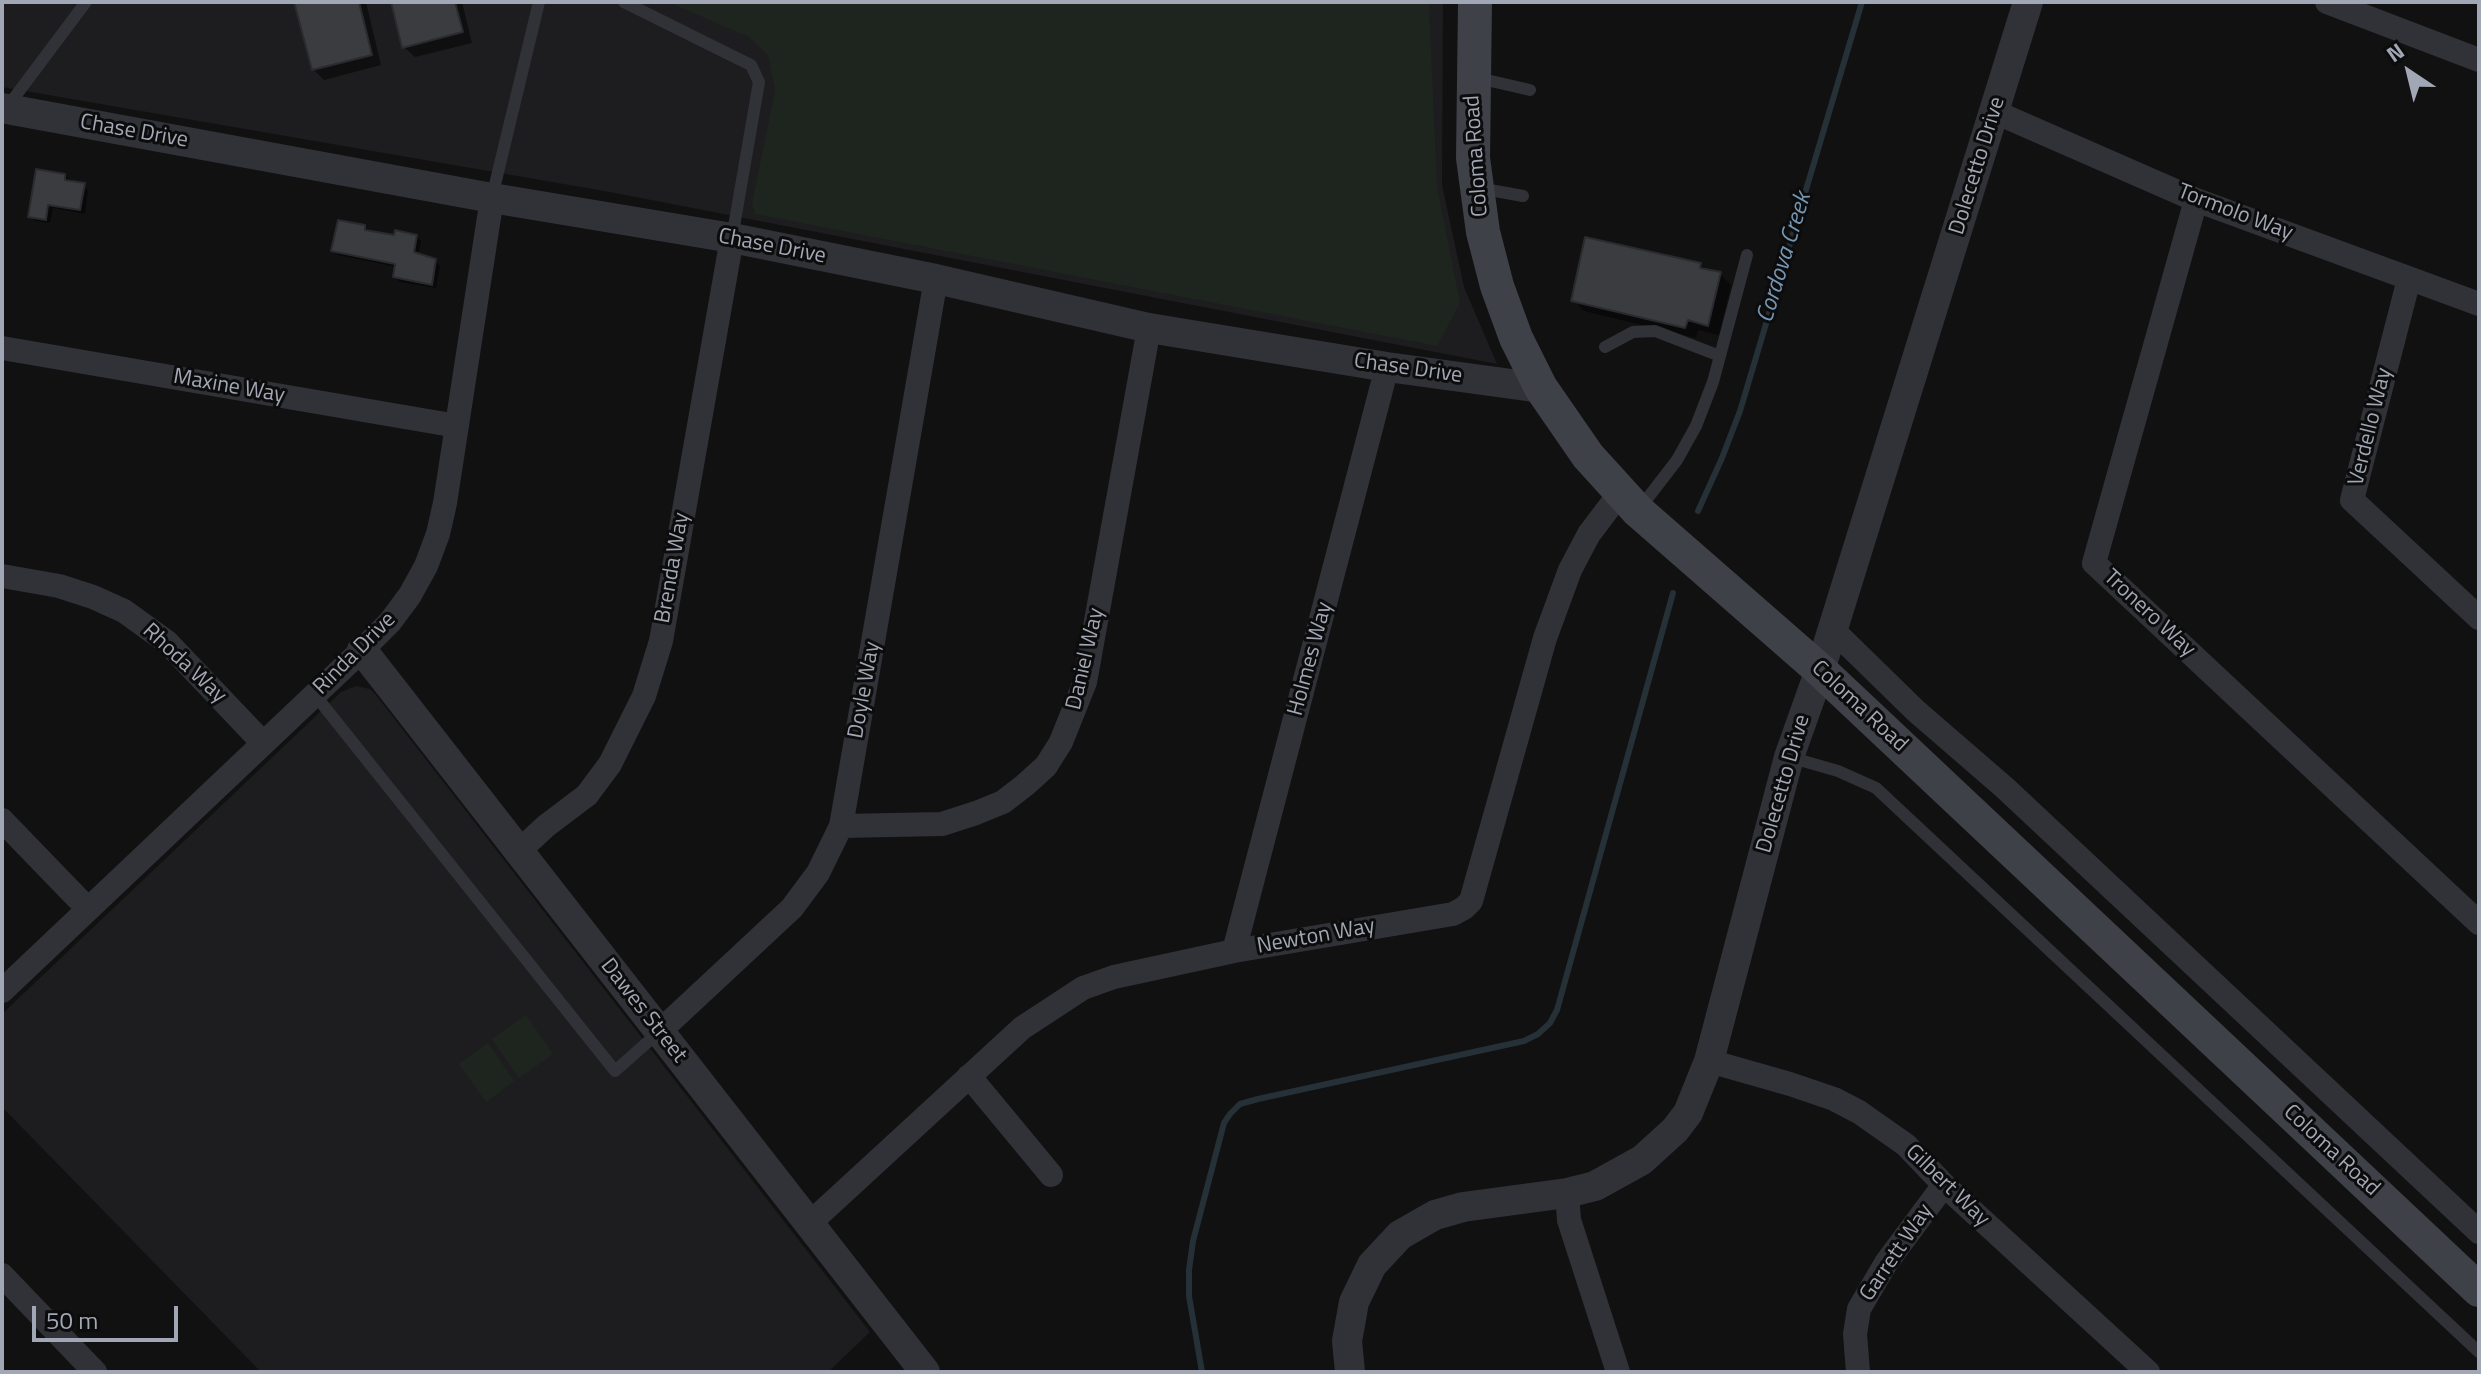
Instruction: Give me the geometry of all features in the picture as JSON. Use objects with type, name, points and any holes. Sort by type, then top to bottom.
[{"type":"main road","name":"Coloma Road","points":[[1475,2],[1472,134],[1483,232],[1497,286],[1516,338],[1541,388],[1588,456],[1629,502],[1820,670],[2479,1290]]},
{"type":"street","name":"Dolecetto Drive","points":[[1350,1372],[1347,1341],[1354,1302],[1372,1265],[1400,1235],[1435,1215],[1463,1207],[1567,1193],[1595,1186],[1620,1174],[1663,1141],[1688,1113],[1709,1061],[1789,757],[1833,630],[2028,2]]},
{"type":"street","points":[[2327,2],[2479,60]]},
{"type":"street","name":"Chase Drive","points":[[4,108],[492,198],[732,238],[936,279],[1149,328],[1387,367],[1541,388]]},
{"type":"street","name":"Tormolo Way","points":[[1995,112],[2196,200],[2479,304]]},
{"type":"street","name":"Rinda Drive","points":[[2,991],[362,650],[390,622],[410,595],[426,566],[438,534],[492,198]]},
{"type":"street","name":"Tronero Way","points":[[2196,200],[2094,563],[2479,923]]},
{"type":"street","name":"Brenda Way","points":[[519,851],[587,795],[616,753],[644,696],[661,641],[732,238]]},
{"type":"street","name":"Doyle Way","points":[[659,1032],[798,901],[818,873],[841,826],[936,279]]},
{"type":"street","name":"Verdello Way","points":[[2409,279],[2352,500],[2479,618]]},
{"type":"street","name":"Daniel Way","points":[[841,826],[942,824],[976,813],[1003,802],[1025,785],[1046,766],[1061,742],[1085,682],[1149,328]]},
{"type":"street","name":"Maxine Way","points":[[2,348],[457,426]]},
{"type":"street","name":"Holmes Way","points":[[1234,951],[1387,367]]},
{"type":"street","name":"Newton Way","points":[[810,1223],[1022,1028],[1083,988],[1114,977],[1234,951],[1453,914],[1471,901],[1545,638],[1570,570],[1589,534],[1629,502]]},
{"type":"street","name":"Rhoda Way","points":[[2,576],[59,586],[124,611],[167,642],[263,743]]},
{"type":"street","points":[[1833,630],[1916,711],[2005,788],[2479,1232]]},
{"type":"street","name":"Dawes Street","points":[[362,650],[925,1372]]},
{"type":"street","points":[[2,820],[88,909]]},
{"type":"street","name":"Gilbert Way","points":[[1709,1061],[1834,1099],[1859,1112],[1906,1145],[1944,1185],[2148,1372]]},
{"type":"street","points":[[969,1076],[1051,1175]]},
{"type":"street","name":"Garrett Way","points":[[1858,1372],[1855,1334],[1859,1309],[1886,1263],[1944,1185]]},
{"type":"street","points":[[1567,1193],[1569,1220],[1618,1372]]},
{"type":"street","points":[[2,1275],[95,1372]]},
{"type":"lane","points":[[4,108],[86,2]]},
{"type":"lane","points":[[492,198],[539,2]]},
{"type":"lane","points":[[630,3],[751,65],[759,82],[732,238]]},
{"type":"lane","points":[[1473,77],[1530,90]]},
{"type":"lane","points":[[1476,188],[1523,196]]},
{"type":"lane","points":[[1629,502],[1677,460],[1696,426],[1720,356],[1747,255]]},
{"type":"lane","points":[[1605,347],[1633,332],[1655,331],[1720,356]]},
{"type":"lane","points":[[315,695],[615,1071],[659,1032]]},
{"type":"lane","points":[[1789,757],[1847,774],[1876,788],[2479,1352]]},
{"type":"shaded area","points":[[2,2],[1443,2],[1442,185],[1464,287],[1497,364],[610,192],[2,87]]},
{"type":"shaded area","points":[[668,2],[1429,2],[1437,187],[1460,303],[1437,346],[755,214],[752,203],[775,91],[768,55],[749,37]]},
{"type":"shaded area","points":[[356,686],[370,689],[376,695],[870,1332],[828,1372],[261,1372],[2,1107],[2,1014],[341,692]]},
{"type":"shaded area","points":[[526,1015],[553,1054],[519,1078],[492,1039]]},
{"type":"shaded area","points":[[488,1043],[514,1081],[486,1102],[459,1064]]},
{"type":"building","points":[[294,2],[359,2],[372,55],[312,70]]},
{"type":"building","points":[[391,2],[455,2],[463,32],[402,48]]},
{"type":"building","points":[[36,169],[65,174],[65,180],[85,183],[80,210],[48,205],[46,220],[28,217]]},
{"type":"building","points":[[338,220],[365,225],[365,230],[394,235],[395,230],[417,235],[414,252],[436,259],[432,285],[393,277],[395,264],[331,251]]},
{"type":"building","points":[[1585,237],[1701,263],[1700,268],[1721,272],[1708,326],[1688,320],[1685,328],[1571,301]]},
{"type":"waterway","name":"Cordova Creek","points":[[1698,511],[1740,411],[1862,2]]},
{"type":"waterway","points":[[1202,1372],[1189,1296],[1189,1270],[1193,1241],[1224,1123],[1230,1114],[1240,1104],[1258,1099],[1524,1041],[1550,1023],[1557,1010],[1673,593]]}]
